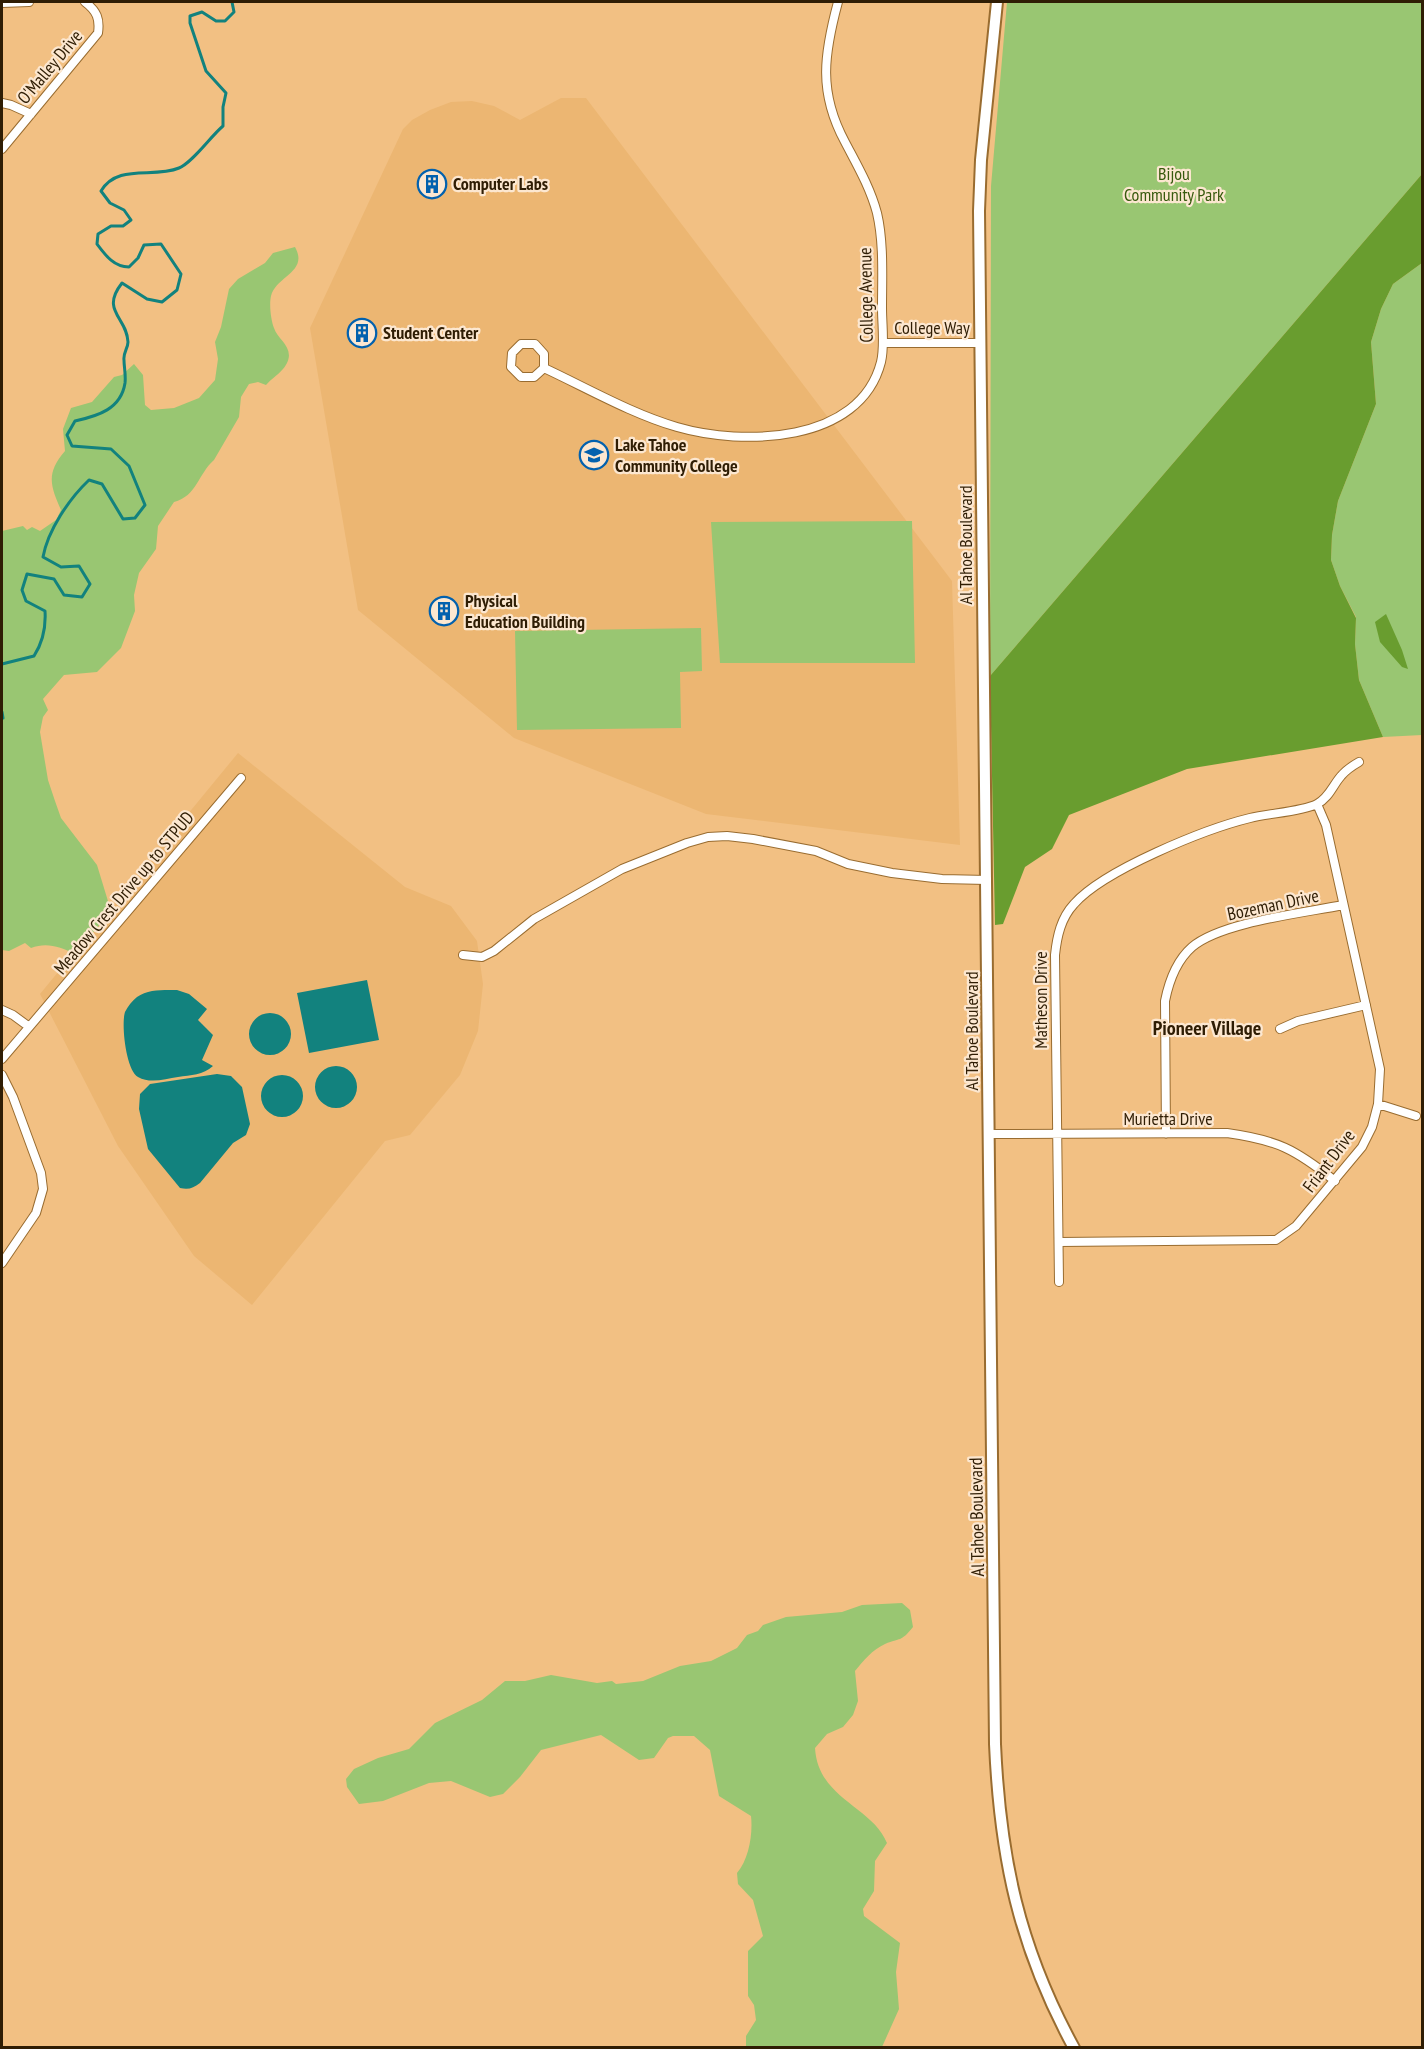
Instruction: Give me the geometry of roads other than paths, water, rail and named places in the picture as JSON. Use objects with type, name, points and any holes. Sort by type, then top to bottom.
[{"type":"main road","name":"Al Tahoe Boulevard","points":[[997,2],[980,168],[982,577],[995,1744],[998,1801],[1006,1862],[1023,1931],[1047,1994],[1074,2048]]},
{"type":"street","points":[[2,3],[29,2]]},
{"type":"street","name":"O'Malley Drive","points":[[2,149],[98,33],[100,20],[92,7],[85,2]]},
{"type":"street","name":"College Avenue","points":[[544,368],[651,418],[677,427],[729,436],[761,436],[822,426],[854,407],[865,396],[881,362],[883,343],[881,256],[877,213],[864,176],[835,119],[826,79],[828,40],[838,2]]},
{"type":"street","points":[[2,103],[31,114]]},
{"type":"street","name":"College Way","points":[[883,343],[981,343]]},
{"type":"street","points":[[521,344],[535,344],[544,354],[544,368],[534,377],[521,377],[511,367],[512,353],[521,344]]},
{"type":"street","points":[[1317,804],[1332,789],[1342,774],[1359,762]]},
{"type":"street","name":"Meadow Crest Drive up to STPUD","points":[[2,1059],[241,778]]},
{"type":"street","name":"Friant Drive","points":[[1059,1242],[1276,1240],[1296,1226],[1362,1147],[1372,1127],[1378,1104],[1380,1069],[1326,825],[1317,804]]},
{"type":"street","name":"Matheson Drive","points":[[1059,1282],[1055,955],[1057,935],[1064,920],[1073,905],[1086,893],[1124,870],[1190,838],[1247,819],[1317,804]]},
{"type":"street","points":[[463,955],[482,957],[494,951],[534,919],[622,869],[678,846],[708,837],[727,836],[753,839],[816,851],[848,864],[892,873],[942,879],[987,880]]},
{"type":"street","name":"Bozeman Drive","points":[[1166,1134],[1164,1000],[1169,981],[1178,964],[1191,948],[1207,937],[1230,928],[1343,905]]},
{"type":"street","points":[[1280,1029],[1299,1021],[1366,1005]]},
{"type":"street","points":[[2,1010],[28,1026]]},
{"type":"street","points":[[2,1075],[13,1097],[41,1173],[43,1189],[41,1202],[32,1220],[2,1263]]},
{"type":"street","points":[[1378,1104],[1416,1116]]},
{"type":"street","name":"Murietta Drive","points":[[989,1134],[1227,1133],[1278,1143],[1300,1155],[1335,1181]]},
{"type":"water","points":[[367,980],[379,1040],[309,1053],[297,993]]},
{"type":"water","points":[[156,990],[177,990],[189,994],[207,1009],[198,1020],[213,1035],[202,1060],[213,1066],[192,1075],[158,1080],[138,1077],[130,1066],[128,1057],[124,1036],[125,1012],[141,994]]},
{"type":"water","points":[[270,1013],[278,1014],[285,1019],[290,1026],[290,1042],[285,1049],[278,1054],[270,1055],[262,1054],[255,1049],[250,1042],[249,1034],[250,1026],[255,1019],[262,1014]]},
{"type":"water","points":[[336,1066],[344,1067],[351,1072],[356,1079],[356,1095],[351,1102],[344,1107],[336,1108],[328,1107],[321,1102],[316,1095],[315,1087],[316,1079],[321,1072],[328,1067]]},
{"type":"water","points":[[217,1074],[231,1076],[242,1087],[250,1124],[246,1135],[233,1143],[200,1183],[191,1188],[180,1188],[148,1149],[139,1109],[140,1094],[150,1084]]},
{"type":"water","points":[[282,1075],[290,1076],[297,1081],[302,1088],[302,1104],[297,1111],[290,1116],[282,1117],[274,1116],[267,1111],[262,1104],[261,1096],[262,1088],[267,1081],[274,1076]]},
{"type":"waterway","points":[[2,664],[34,656],[40,645],[45,611],[26,601],[22,590],[27,574],[54,579],[64,595],[82,597],[90,584],[79,566],[61,567],[43,557],[54,526],[81,488],[89,480],[102,484],[123,519],[135,518],[145,505],[129,466],[111,449],[72,446],[67,435],[75,421],[107,410],[123,392],[124,357],[128,342],[127,333],[114,307],[116,293],[122,283],[147,299],[162,302],[177,290],[181,274],[161,244],[144,245],[138,258],[129,267],[119,265],[107,257],[97,244],[98,234],[111,226],[123,226],[131,220],[124,210],[110,203],[101,191],[108,182],[126,174],[169,171],[179,168],[190,160],[223,126],[226,93],[206,71],[190,23],[190,16],[202,12],[216,21],[225,21],[234,12],[232,2]]},
{"type":"waterway","points":[[2,712],[2,718]]},
{"type":"place","name":"Computer Labs","points":[[432,184]]},
{"type":"place","name":"Student Center","points":[[362,333]]},
{"type":"place","name":"Lake Tahoe Community College","points":[[594,455]]},
{"type":"place","name":"Physical Education Building","points":[[444,611]]},
{"type":"district","name":"Pioneer Village","points":[[1207,1028]]},
{"type":"park label","name":"Bijou Community Park","points":[[1174,184]]}]
